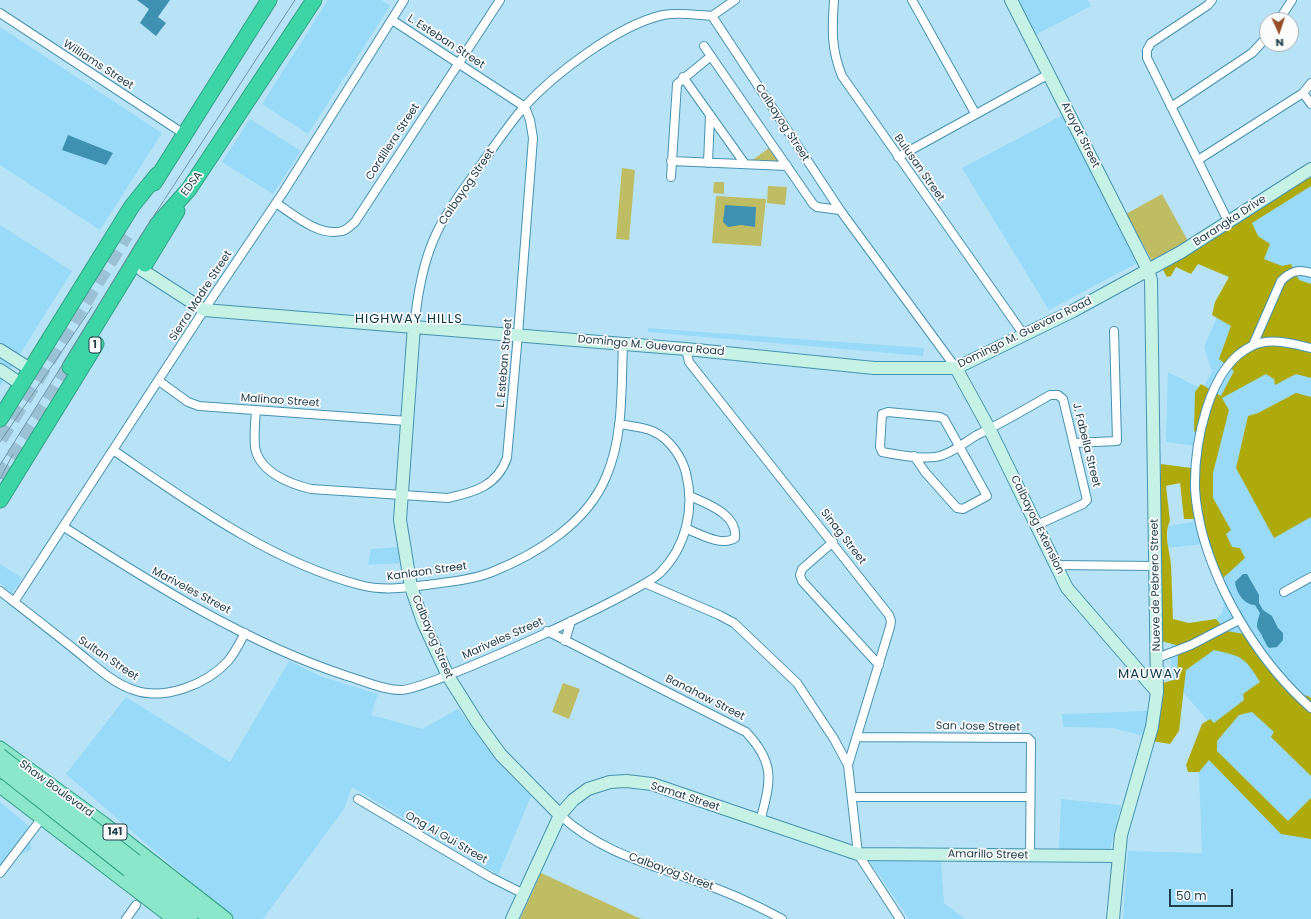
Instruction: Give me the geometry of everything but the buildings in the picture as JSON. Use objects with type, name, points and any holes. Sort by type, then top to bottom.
[{"type":"highway","points":[[126,235],[140,212],[158,175],[269,0]]},
{"type":"highway","name":"EDSA","points":[[70,367],[157,225],[189,189],[314,0]]},
{"type":"highway","points":[[0,419],[10,377],[24,365],[132,206],[158,175]]},
{"type":"highway","name":"1","points":[[0,500],[167,230],[189,189]]},
{"type":"highway","points":[[0,765],[59,803]]},
{"type":"main road","name":"Arayat Street","points":[[1011,0],[1148,270]]},
{"type":"main road","name":"Barangka Drive","points":[[1148,270],[1188,248],[1311,169]]},
{"type":"main road","name":"Domingo M. Guevara Road","points":[[142,270],[204,310],[518,334],[874,368],[956,368],[1024,335],[1148,270]]},
{"type":"main road","name":"Nueve de Pebrero Street","points":[[1113,919],[1118,856],[1123,828],[1152,727],[1157,692],[1152,319],[1151,280],[1148,270]]},
{"type":"main road","name":"Calbayog Street","points":[[414,326],[400,520],[411,587],[423,622],[448,676],[477,722],[501,755],[560,815]]},
{"type":"main road","points":[[0,350],[24,365]]},
{"type":"main road","name":"Calbayog Extension","points":[[956,368],[990,430],[1067,588],[1157,692]]},
{"type":"main road","points":[[1136,669],[1144,670],[1157,659]]},
{"type":"main road","name":"Shaw Boulevard","points":[[0,748],[59,803],[73,802],[103,823],[226,919]]},
{"type":"main road","name":"Shaw Boulevard","points":[[0,755],[132,865],[191,919]]},
{"type":"main road","name":"Shaw Boulevard","points":[[0,769],[132,865],[210,919]]},
{"type":"main road","name":"Samat Street","points":[[512,919],[560,815],[573,800],[588,789],[610,782],[652,784],[760,822],[858,854]]},
{"type":"main road","points":[[0,786],[174,919]]},
{"type":"main road","points":[[42,818],[59,803]]},
{"type":"main road","points":[[53,827],[59,803]]},
{"type":"main road","name":"Amarillo Street","points":[[858,854],[1118,856]]},
{"type":"street","name":"Sierra Madre Street","points":[[14,602],[64,527],[112,450],[276,202],[404,0]]},
{"type":"street","name":"Cordillera Street","points":[[276,202],[310,225],[330,232],[344,231],[355,222],[500,0]]},
{"type":"street","points":[[712,16],[735,0]]},
{"type":"street","name":"Bulusan Street","points":[[834,0],[831,34],[835,59],[842,76],[1024,335]]},
{"type":"street","points":[[912,0],[975,114]]},
{"type":"street","points":[[1212,0],[1208,5],[1151,43],[1147,50],[1147,58],[1228,221]]},
{"type":"street","points":[[1284,12],[1292,0]]},
{"type":"street","name":"Williams Street","points":[[0,13],[184,134]]},
{"type":"street","name":"Calbayog Street","points":[[414,326],[423,272],[438,230],[454,202],[524,107],[550,83],[582,57],[630,28],[665,14],[690,14],[712,16],[840,210],[956,368]]},
{"type":"street","name":"L. Esteban Street","points":[[256,410],[256,448],[259,458],[277,476],[297,486],[311,489],[448,498],[467,493],[492,481],[502,470],[506,458],[518,334],[532,138],[530,120],[524,107],[392,20]]},
{"type":"street","points":[[704,46],[813,204],[817,207],[840,210]]},
{"type":"street","points":[[1171,107],[1252,53],[1259,46]]},
{"type":"street","points":[[671,177],[675,89],[683,77],[711,56]]},
{"type":"street","points":[[898,157],[1049,74]]},
{"type":"street","points":[[683,77],[745,164]]},
{"type":"street","points":[[1198,160],[1304,93],[1311,83]]},
{"type":"street","points":[[1304,93],[1311,104]]},
{"type":"street","points":[[708,163],[710,115]]},
{"type":"street","points":[[671,161],[787,166]]},
{"type":"street","points":[[1253,345],[1281,281],[1288,274],[1295,271],[1311,273]]},
{"type":"street","points":[[1074,444],[1117,440],[1114,331]]},
{"type":"street","points":[[1311,348],[1271,342],[1253,345],[1239,353],[1216,386],[1202,420],[1196,472],[1197,507],[1204,537],[1218,577],[1238,618],[1264,657],[1296,695],[1311,708]]},
{"type":"street","name":"Kanlaon Street","points":[[112,450],[211,515],[254,541],[300,564],[360,586],[381,589],[411,587],[467,579],[491,572],[528,555],[550,542],[577,518],[599,492],[608,472],[619,424],[623,344]]},
{"type":"street","name":"Sinag Street","points":[[686,349],[690,362],[889,615],[891,621],[890,627],[880,665],[848,765]]},
{"type":"street","name":"Malinao Street","points":[[159,381],[188,402],[200,406],[407,421]]},
{"type":"street","name":"J. Fabella Street","points":[[959,446],[947,423],[940,416],[884,412],[881,417],[881,450],[885,452],[914,456],[939,456],[959,446],[990,430],[1050,395],[1058,395],[1063,400],[1087,500],[1082,504],[1037,525]]},
{"type":"street","name":"Mariveles Street","points":[[64,527],[151,583],[245,633],[322,668],[390,689],[403,690],[420,686],[448,676],[571,621],[647,584],[659,575],[669,563],[687,529],[690,496],[684,465],[666,438],[646,428],[619,424]]},
{"type":"street","points":[[914,456],[925,472],[957,508],[963,509],[987,496],[959,446]]},
{"type":"street","points":[[687,529],[723,542],[730,542],[734,538],[735,533],[733,524],[719,509],[690,496]]},
{"type":"street","points":[[833,542],[802,569],[800,574],[802,580],[880,665]]},
{"type":"street","points":[[1055,565],[1155,566]]},
{"type":"street","points":[[1284,592],[1311,577]]},
{"type":"street","points":[[647,584],[719,615],[740,628],[797,683],[834,739],[848,765],[858,854],[900,919]]},
{"type":"street","name":"Sultan Street","points":[[0,591],[94,665],[124,686],[143,692],[170,692],[189,688],[204,681],[228,661],[245,633]]},
{"type":"street","points":[[1157,659],[1191,645],[1238,618]]},
{"type":"street","points":[[565,641],[571,621]]},
{"type":"street","name":"Banahaw Street","points":[[547,631],[676,695],[746,732],[759,748],[770,773],[769,784],[760,822]]},
{"type":"street","name":"San Jose Street","points":[[858,737],[1028,738],[1031,741],[1030,856]]},
{"type":"street","points":[[852,797],[1030,797]]},
{"type":"street","name":"Ong Ai Gui Street","points":[[358,799],[490,877],[524,894]]},
{"type":"street","name":"Calbayog Street","points":[[560,815],[585,835],[636,861],[733,895],[782,919]]},
{"type":"street","points":[[0,873],[42,818]]},
{"type":"street","points":[[126,919],[136,905]]},
{"type":"shaded area","points":[[137,0],[170,0],[158,17],[166,23],[156,36],[140,23],[149,9]]},
{"type":"shaded area","points":[[328,0],[382,0],[390,6],[308,134],[262,104]]},
{"type":"shaded area","points":[[1018,0],[1088,0],[1091,6],[1035,35]]},
{"type":"shaded area","points":[[0,27],[162,133],[100,230],[0,165]]},
{"type":"shaded area","points":[[1063,115],[1137,263],[1049,310],[962,168]]},
{"type":"shaded area","points":[[250,119],[301,151],[273,194],[222,162]]},
{"type":"shaded area","points":[[68,135],[113,153],[106,165],[62,150]]},
{"type":"shaded area","points":[[769,148],[780,162],[751,161]]},
{"type":"shaded area","points":[[622,168],[635,170],[629,240],[616,239]]},
{"type":"shaded area","points":[[1311,175],[1311,919],[1123,919],[1128,851],[1202,853],[1198,745],[1215,729],[1168,675],[1171,669],[1171,625],[1187,627],[1216,619],[1222,613],[1224,606],[1203,544],[1167,548],[1168,526],[1193,522],[1196,446],[1166,442],[1168,372],[1202,389],[1212,372],[1204,347],[1246,250],[1253,215]]},
{"type":"shaded area","points":[[1311,177],[1311,186],[1252,223],[1258,236],[1270,244],[1264,259],[1282,266],[1291,264],[1299,280],[1311,284],[1311,378],[1296,374],[1275,385],[1274,379],[1266,374],[1222,398],[1229,410],[1213,473],[1213,498],[1231,530],[1226,534],[1232,547],[1240,548],[1245,558],[1223,578],[1196,519],[1184,519],[1180,483],[1166,486],[1170,521],[1167,537],[1171,565],[1173,619],[1189,623],[1216,619],[1226,631],[1245,634],[1287,692],[1308,696],[1311,698],[1311,776],[1271,737],[1274,732],[1252,712],[1239,715],[1217,741],[1217,751],[1288,821],[1311,798],[1311,839],[1281,834],[1209,760],[1199,772],[1188,772],[1186,765],[1202,724],[1210,719],[1214,723],[1244,700],[1243,694],[1260,682],[1250,667],[1242,659],[1231,654],[1214,650],[1186,670],[1179,731],[1170,744],[1152,741],[1159,684],[1177,679],[1178,655],[1176,645],[1161,641],[1158,618],[1162,600],[1159,525],[1161,464],[1191,468],[1198,433],[1194,431],[1195,392],[1201,384],[1221,396],[1234,371],[1219,359],[1231,326],[1212,315],[1215,302],[1229,277],[1198,264],[1191,274],[1176,267],[1171,276],[1167,277],[1162,268],[1195,251],[1250,214]]},
{"type":"shaded area","points":[[714,182],[724,182],[724,194],[713,193]]},
{"type":"shaded area","points":[[768,186],[787,187],[785,205],[767,203]]},
{"type":"shaded area","points":[[1162,194],[1188,241],[1152,261],[1126,214]]},
{"type":"shaded area","points":[[716,196],[766,199],[761,246],[712,243]]},
{"type":"shaded area","points":[[725,205],[756,207],[755,227],[741,225],[728,227],[723,222]]},
{"type":"shaded area","points":[[0,225],[72,271],[0,386]]},
{"type":"shaded area","points":[[648,328],[924,348],[923,356],[648,332]]},
{"type":"shaded area","points":[[1296,393],[1311,397],[1311,517],[1274,538],[1236,468],[1248,416],[1258,413]]},
{"type":"shaded area","points":[[399,547],[399,563],[368,565],[371,549]]},
{"type":"shaded area","points":[[0,564],[22,578],[12,594],[0,583]]},
{"type":"shaded area","points":[[1243,574],[1247,574],[1259,595],[1259,603],[1263,610],[1272,616],[1278,628],[1283,633],[1283,640],[1277,647],[1269,648],[1267,646],[1257,626],[1260,613],[1255,605],[1247,603],[1241,597],[1237,590],[1235,582]]},
{"type":"shaded area","points":[[289,661],[320,676],[378,694],[371,715],[422,729],[458,709],[505,770],[531,796],[498,875],[352,787],[344,809],[263,919],[233,919],[66,774],[126,697],[230,762]]},
{"type":"shaded area","points":[[563,683],[580,689],[569,719],[552,712]]},
{"type":"shaded area","points":[[1149,711],[1144,736],[1114,728],[1063,727],[1062,714]]},
{"type":"shaded area","points":[[1061,799],[1121,805],[1110,849],[1059,849]]},
{"type":"shaded area","points":[[0,802],[28,825],[31,850],[6,860],[0,869]]},
{"type":"shaded area","points":[[869,860],[941,861],[944,903],[965,919],[909,919]]},
{"type":"shaded area","points":[[541,873],[641,919],[520,919]]},
{"type":"tunnel","points":[[0,439],[126,235]]},
{"type":"tunnel","points":[[0,478],[70,367]]},
{"type":"tram line","points":[[0,465],[136,243],[295,0]]},
{"type":"tram line","points":[[0,442],[92,307]]},
{"type":"tram line","points":[[0,479],[13,454]]},
{"type":"district","name":"HIGHWAY HILLS","points":[[409,320]]},
{"type":"district","name":"MAUWAY","points":[[1150,675]]}]
